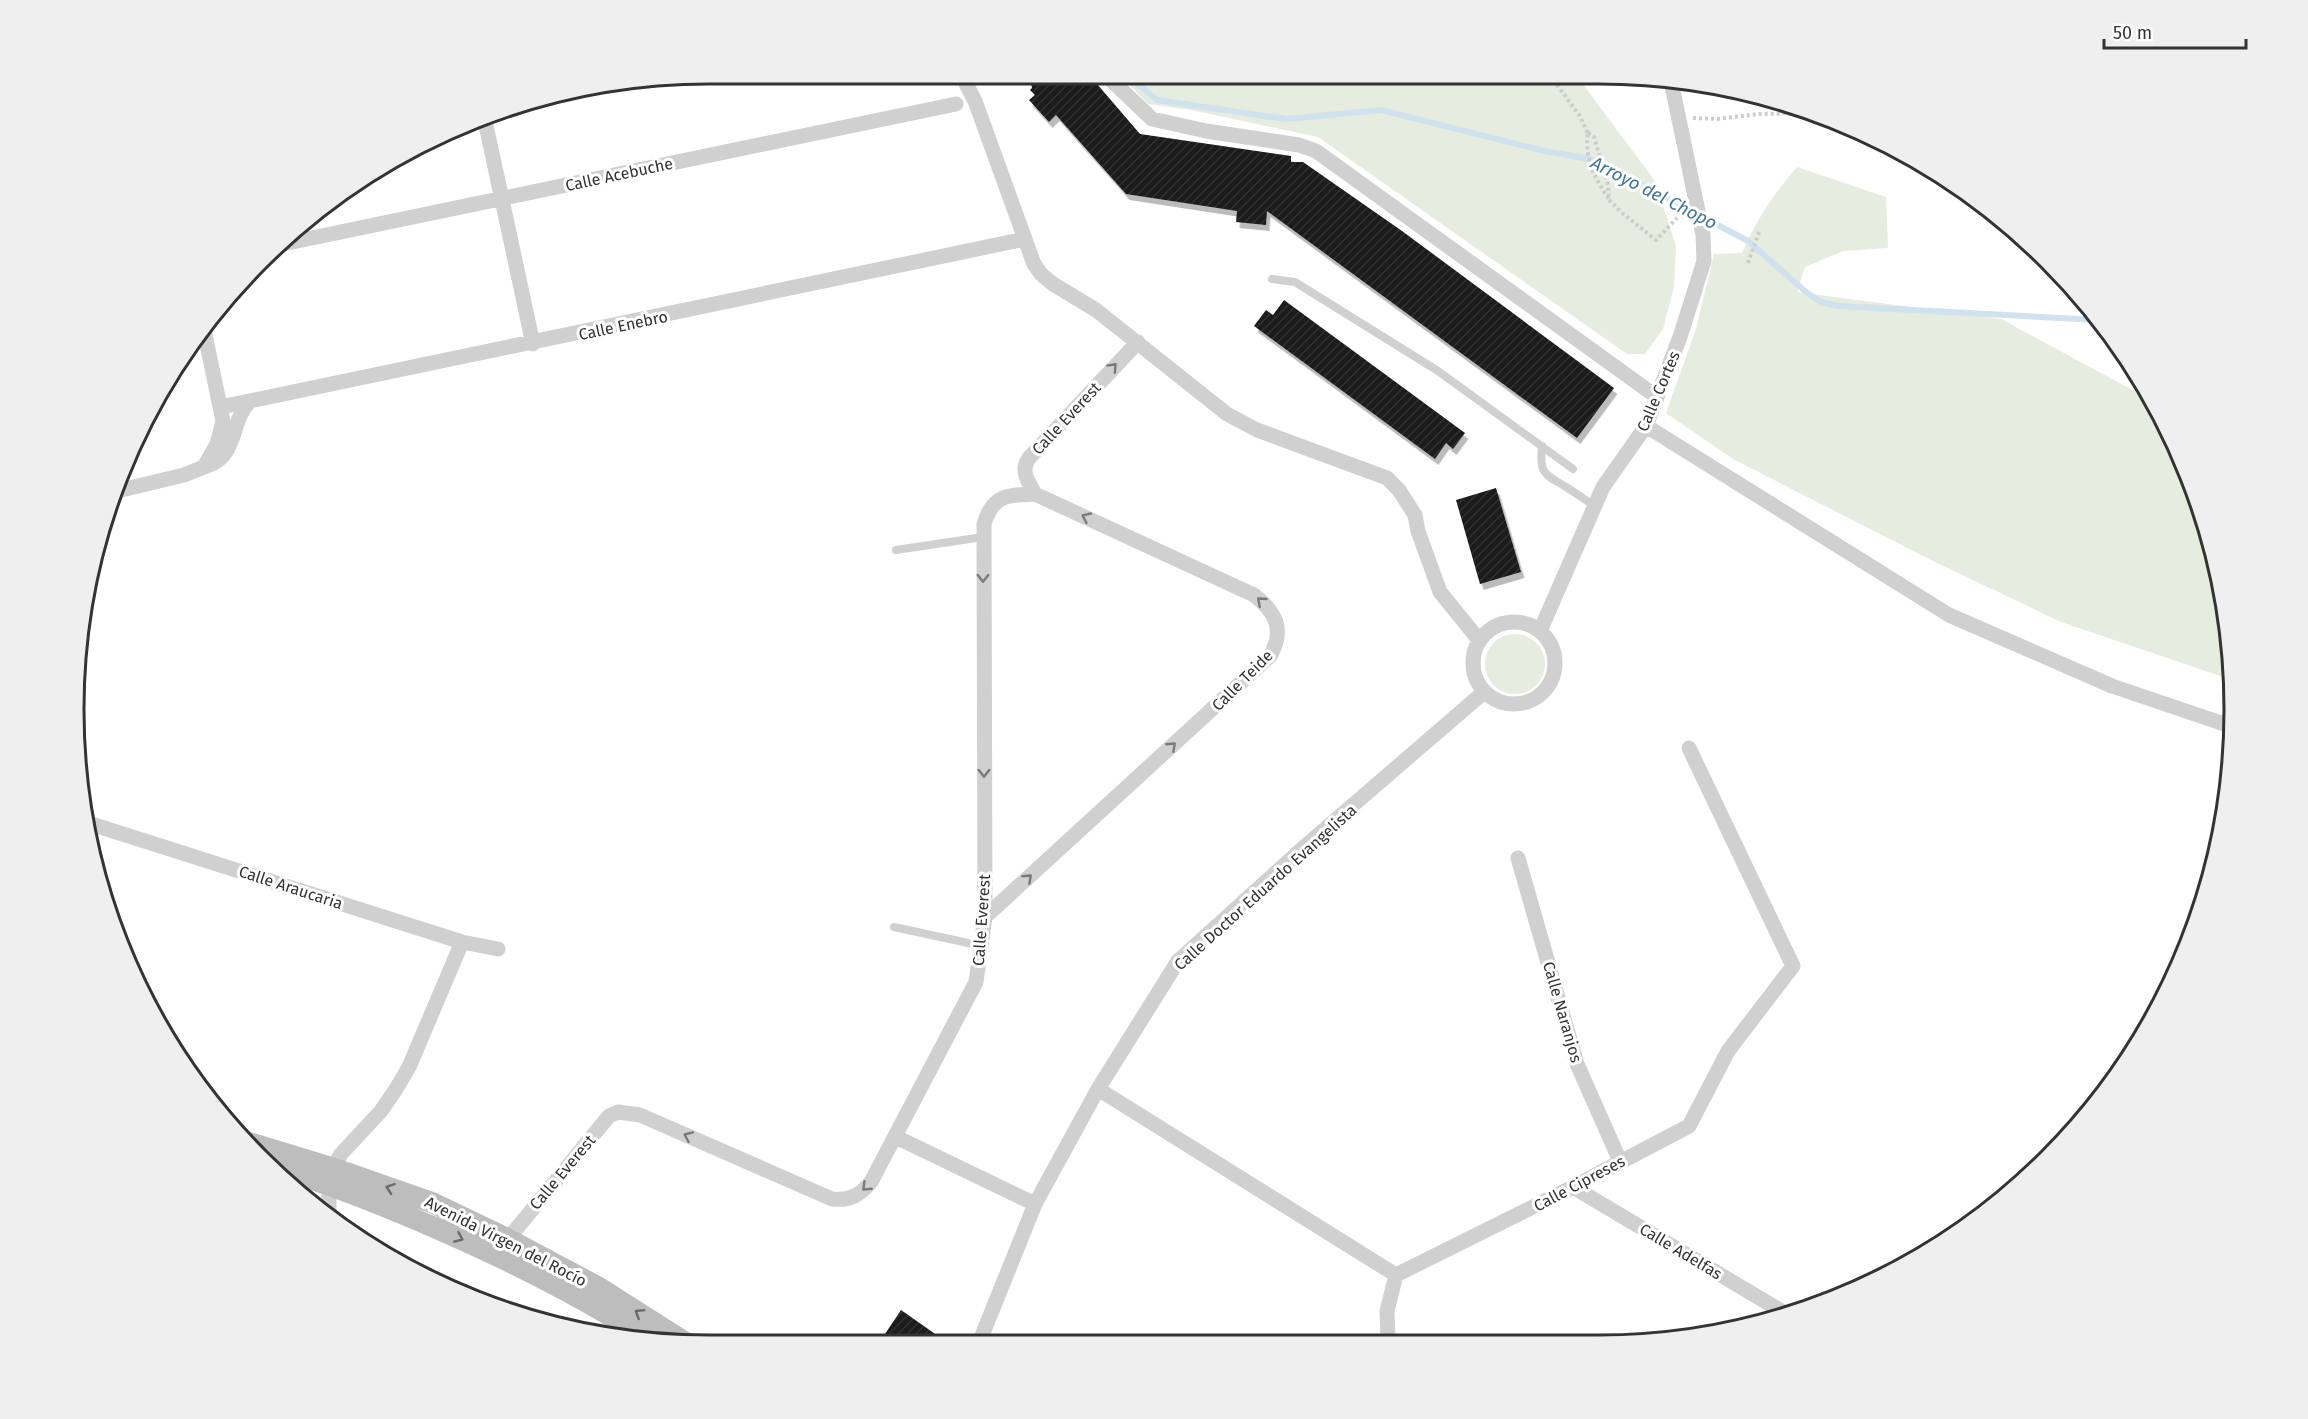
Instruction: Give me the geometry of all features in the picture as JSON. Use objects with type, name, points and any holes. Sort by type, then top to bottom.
[{"type":"street","points":[[966,84],[975,101],[1034,264],[1041,274],[1096,310],[1227,414],[1257,430],[1387,478],[1399,490],[1415,515],[1418,531],[1440,592],[1479,640]]},
{"type":"street","points":[[1115,84],[1152,119],[1206,131],[1299,145],[1316,152],[1657,397]]},
{"type":"street","name":"Calle Cortes","points":[[1540,631],[1603,487],[1646,426],[1680,337],[1704,261],[1703,235],[1673,88]]},
{"type":"street","name":"Calle Acebuche","points":[[294,242],[956,104]]},
{"type":"street","points":[[486,126],[533,344]]},
{"type":"street","name":"Calle Enebro","points":[[221,407],[533,344],[1025,239]]},
{"type":"street","points":[[204,467],[218,444],[223,421],[206,339]]},
{"type":"street","name":"Calle Everest","points":[[508,1239],[609,1116],[618,1112],[640,1115],[832,1199],[844,1200],[856,1195],[871,1182],[976,982],[985,917],[983,537],[988,511],[1000,498],[1035,494],[1024,470],[1029,458],[1138,342]]},
{"type":"street","points":[[124,489],[184,475],[217,462],[229,448],[239,415],[249,402]]},
{"type":"street","points":[[1646,426],[1949,615],[2112,686],[2224,723]]},
{"type":"street","name":"Calle Teide","points":[[985,917],[1270,656],[1276,646],[1278,629],[1274,616],[1267,605],[1254,595],[1035,494]]},
{"type":"street","points":[[1515,621],[1528,624],[1540,631],[1554,651],[1555,663],[1551,681],[1540,695],[1530,701],[1506,704],[1494,700],[1484,692],[1474,673],[1473,662],[1479,640],[1488,630],[1515,621]]},
{"type":"street","name":"Calle Doctor Eduardo Evangelista","points":[[982,1335],[1035,1204],[1098,1089],[1178,961],[1302,849],[1484,692]]},
{"type":"street","name":"Calle Cipreses","points":[[1396,1275],[1689,1126],[1728,1051],[1793,966],[1689,748]]},
{"type":"street","name":"Calle Araucaria","points":[[95,825],[462,942],[498,949]]},
{"type":"street","name":"Calle Naranjos","points":[[1518,858],[1577,1064],[1620,1161]]},
{"type":"street","points":[[329,1206],[331,1176],[341,1154],[381,1111],[409,1067],[462,942]]},
{"type":"street","points":[[1098,1089],[1396,1275],[1387,1311],[1388,1335]]},
{"type":"street","points":[[896,1137],[1035,1204]]},
{"type":"street","name":"Avenida Virgen del Rocío","points":[[264,1149],[331,1176],[369,1199],[497,1255],[635,1331]]},
{"type":"street","name":"Avenida Virgen del Rocío","points":[[285,1169],[331,1176],[433,1203],[508,1239],[600,1288],[672,1334]]},
{"type":"street","name":"Calle Adelfas","points":[[1573,1187],[1778,1309]]},
{"type":"lane","points":[[1272,279],[1295,282],[1428,364],[1573,469]]},
{"type":"lane","points":[[1542,446],[1540,457],[1542,468],[1549,478],[1595,506]]},
{"type":"lane","points":[[896,550],[983,537]]},
{"type":"lane","points":[[894,927],[982,946]]},
{"type":"path","points":[[1557,84],[1579,115],[1588,133],[1586,144],[1593,173],[1609,199],[1622,213],[1656,240],[1677,218]]},
{"type":"path","points":[[1679,117],[1717,118],[1788,113]]},
{"type":"path","points":[[1588,133],[1594,136],[1599,151],[1608,184],[1609,199]]},
{"type":"path","points":[[1748,262],[1760,232]]},
{"type":"shaded area","points":[[1129,84],[1583,84],[1655,181],[1676,246],[1674,287],[1663,329],[1645,354],[1627,354],[1318,137],[1191,110],[1148,104]]},
{"type":"shaded area","points":[[1797,167],[1886,197],[1888,248],[1843,251],[1805,267],[1797,292],[2001,319],[2137,393],[2159,433],[2191,508],[2212,587],[2219,628],[2223,677],[2061,622],[1931,560],[1733,459],[1666,413],[1696,329],[1714,254],[1742,253],[1766,208]]},
{"type":"shaded area","points":[[1515,634],[1536,643],[1545,664],[1536,685],[1515,694],[1494,685],[1485,664],[1494,643]]},
{"type":"building","points":[[1031,84],[1097,84],[1140,134],[1291,156],[1291,162],[1303,162],[1402,231],[1614,388],[1577,438],[1267,211],[1266,225],[1236,222],[1237,211],[1126,194],[1056,115],[1049,122],[1029,100],[1035,95],[1030,90]]},
{"type":"building","points":[[1284,300],[1465,433],[1453,449],[1446,443],[1435,459],[1254,326],[1266,310],[1273,315]]},
{"type":"building","points":[[1496,488],[1521,572],[1480,584],[1456,500]]},
{"type":"building","points":[[901,1310],[937,1335],[884,1335]]},
{"type":"waterway","name":"Arroyo del Chopo","points":[[1138,84],[1157,100],[1286,119],[1381,110],[1545,151],[1595,160],[1748,241],[1806,292],[1821,302],[1839,306],[2087,319]]}]
